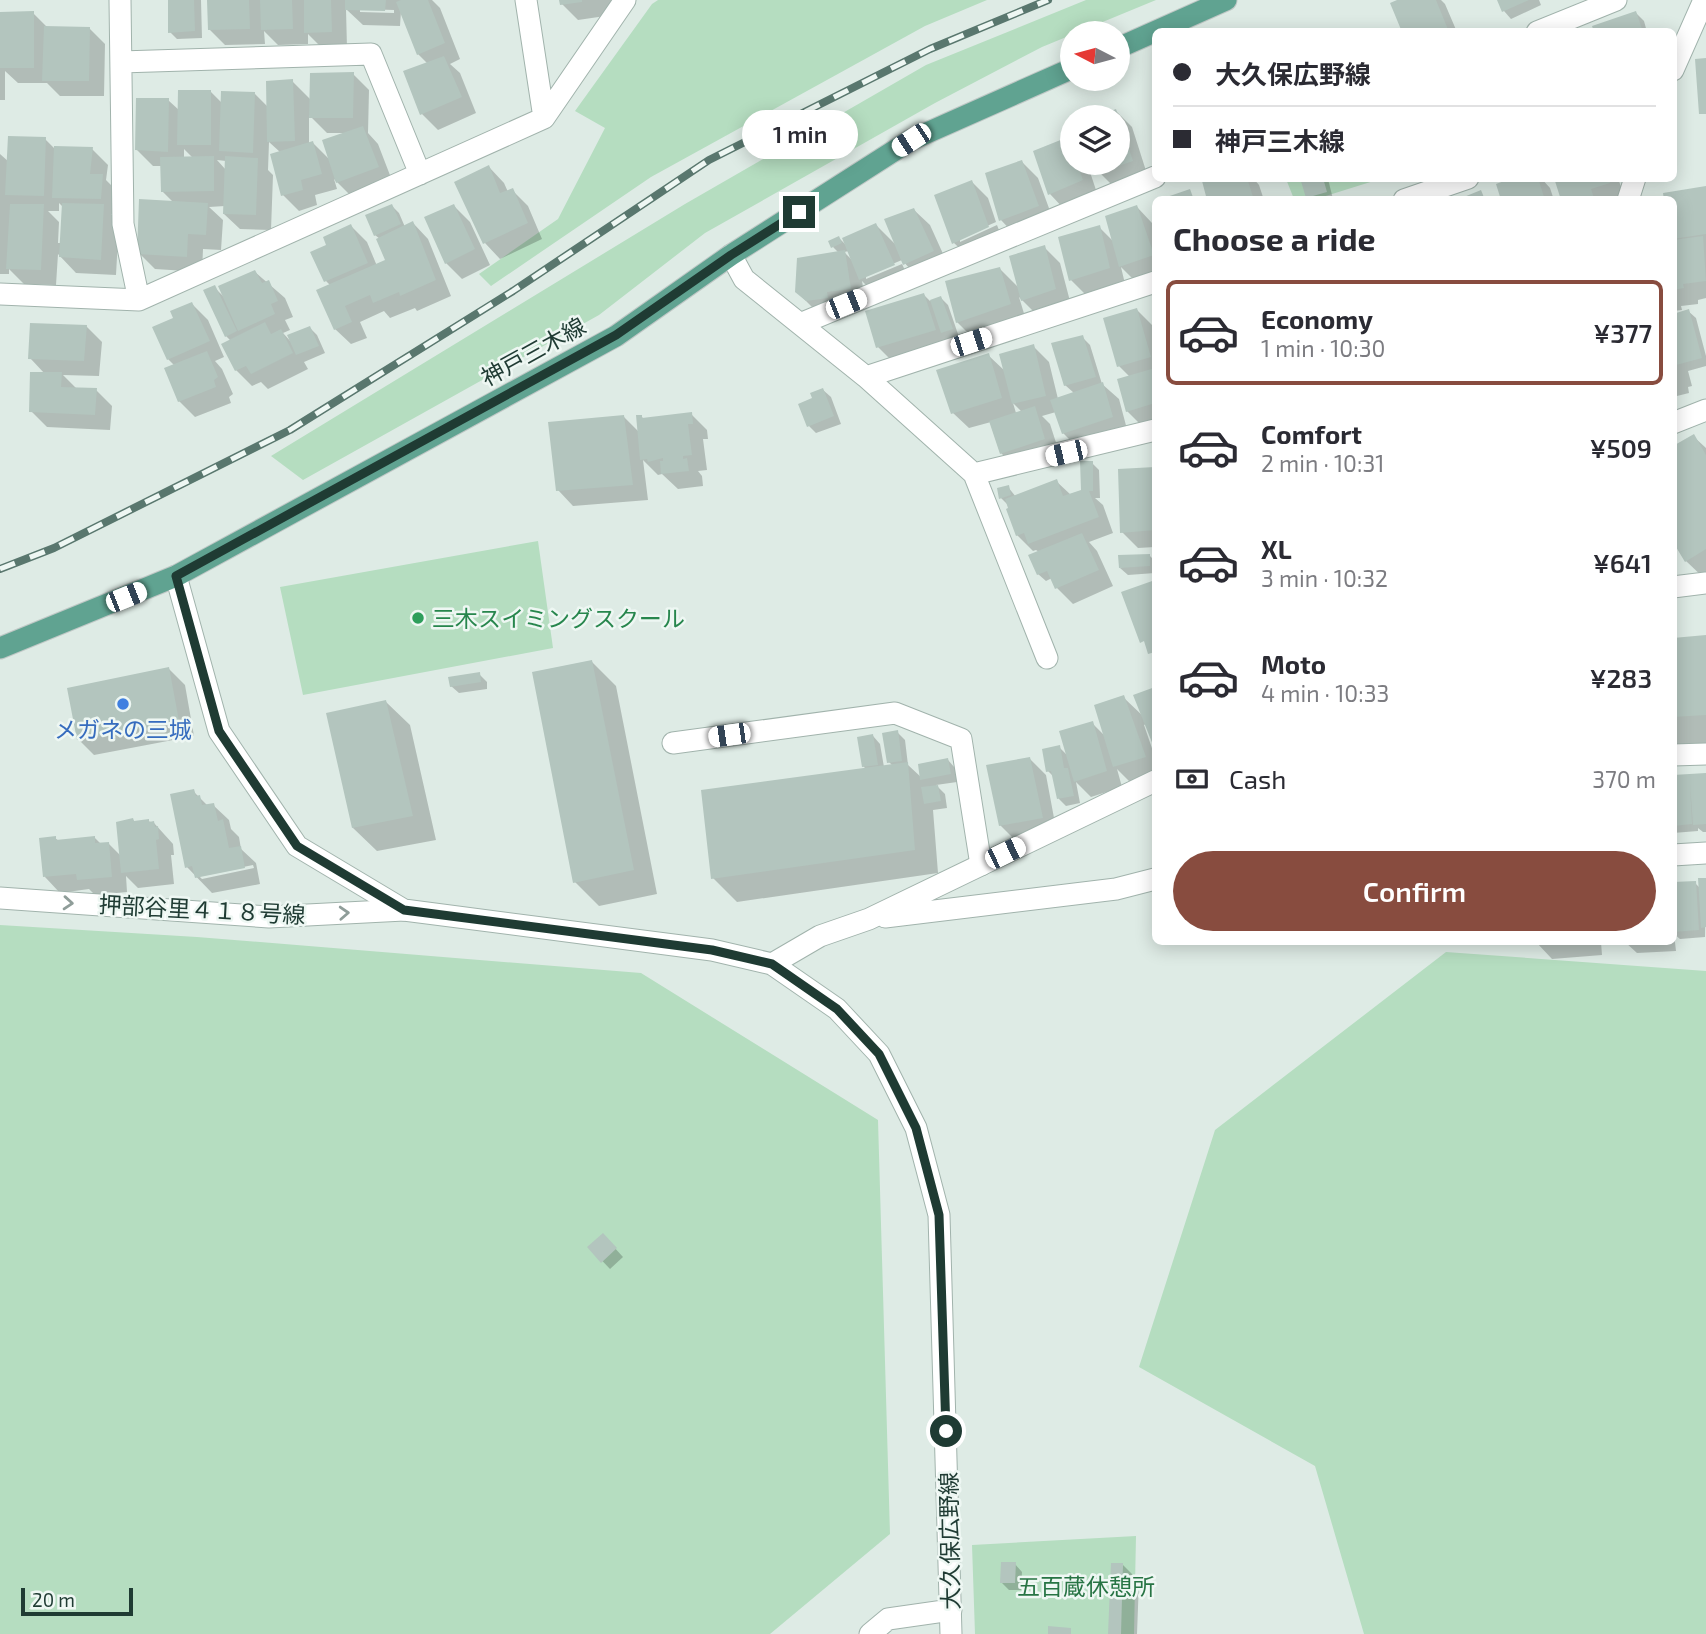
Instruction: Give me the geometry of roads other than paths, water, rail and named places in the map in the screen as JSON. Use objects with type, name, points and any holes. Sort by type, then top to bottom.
[{"type":"main road","points":[[1163,28],[1226,0]]},
{"type":"main road","points":[[1130,43],[1152,33]]},
{"type":"main road","name":"神戸三木線","points":[[0,648],[176,576],[616,335],[731,255],[911,140],[1060,74]]},
{"type":"street","points":[[120,0],[123,224],[139,300]]},
{"type":"street","points":[[526,0],[544,118]]},
{"type":"street","points":[[0,294],[139,300],[544,118],[625,0]]},
{"type":"street","points":[[1547,28],[1616,0]]},
{"type":"street","points":[[1677,61],[1704,0]]},
{"type":"street","points":[[121,62],[370,54],[420,174]]},
{"type":"street","points":[[800,324],[1152,178]]},
{"type":"street","points":[[1416,196],[1456,182]]},
{"type":"street","points":[[731,255],[744,279],[866,377],[974,474],[1047,658]]},
{"type":"street","points":[[866,377],[1152,283]]},
{"type":"street","points":[[1677,421],[1706,410]]},
{"type":"street","points":[[974,474],[1152,431]]},
{"type":"street","name":"大久保広野線","points":[[176,576],[219,731],[297,846],[404,910],[712,950],[772,964],[837,1009],[879,1054],[916,1128],[939,1215],[951,1634]]},
{"type":"street","points":[[1677,587],[1706,583]]},
{"type":"street","points":[[673,743],[895,713],[961,739],[981,865]]},
{"type":"street","points":[[1677,755],[1706,754]]},
{"type":"street","points":[[772,964],[820,936],[869,919],[1152,782]]},
{"type":"street","points":[[1677,855],[1706,853]]},
{"type":"street","points":[[869,919],[1116,889],[1152,880]]},
{"type":"street","name":"押部谷里４１８号線","points":[[0,898],[269,917],[404,910]]},
{"type":"street","points":[[870,1634],[888,1619],[951,1610]]},
{"type":"railway","points":[[0,569],[54,548],[290,430],[513,291],[709,160],[930,49],[1048,0]]},
{"type":"place","name":"三木スイミングスクール","points":[[418,618]]},
{"type":"place","name":"メガネの三城","points":[[123,704]]},
{"type":"park label","name":"五百蔵休憩所","points":[[1086,1586]]}]
